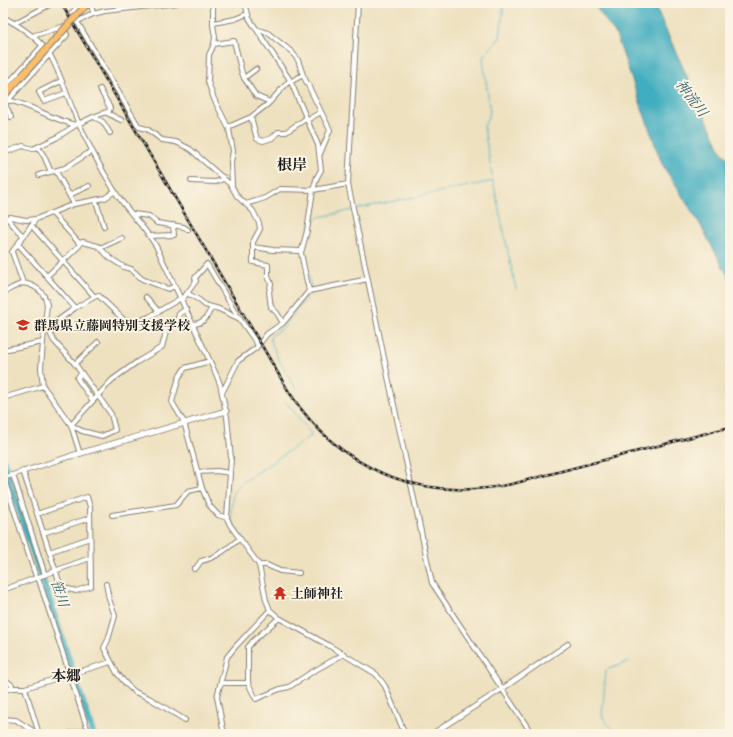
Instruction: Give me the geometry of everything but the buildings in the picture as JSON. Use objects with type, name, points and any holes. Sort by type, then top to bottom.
[{"type":"highway","points":[[6,99],[22,76],[91,4]]},
{"type":"street","points":[[80,3],[72,13],[138,127],[147,129],[162,140],[176,142],[190,149],[223,177],[232,186],[237,196],[252,211],[259,223],[260,229],[253,242],[253,262],[268,265],[268,276],[271,284],[269,292],[272,307],[278,313],[283,323]]},
{"type":"street","points":[[93,14],[91,4],[96,3]]},
{"type":"street","points":[[130,3],[132,8]]},
{"type":"street","points":[[32,36],[77,22],[93,14],[146,5],[177,3]]},
{"type":"street","points":[[213,3],[215,38],[209,55],[208,82],[214,99],[228,127],[233,151],[232,186]]},
{"type":"street","points":[[245,3],[247,14],[255,29],[290,81],[314,134],[320,154],[321,170],[317,177],[307,231],[301,251],[309,291]]},
{"type":"street","points":[[358,3],[348,184],[432,583],[532,734]]},
{"type":"street","points":[[15,23],[49,5]]},
{"type":"street","points":[[213,23],[236,19],[247,14]]},
{"type":"street","points":[[3,17],[15,23],[32,36],[50,55],[78,125],[115,191],[150,236],[216,374],[226,411],[231,458],[227,518],[230,526],[259,565],[266,600],[270,610],[279,618],[344,654],[376,674],[383,683],[405,734]]},
{"type":"street","points":[[11,117],[4,105],[6,99],[50,55],[67,35],[63,26]]},
{"type":"street","points":[[255,29],[268,33],[292,52],[298,60],[303,75],[330,130],[320,154]]},
{"type":"street","points":[[214,44],[234,41],[244,78],[256,96],[270,102]]},
{"type":"street","points":[[3,89],[42,46]]},
{"type":"street","points":[[244,78],[256,70]]},
{"type":"street","points":[[228,127],[251,117],[270,102],[290,81],[303,75]]},
{"type":"street","points":[[61,81],[39,92],[44,101],[66,93]]},
{"type":"street","points":[[3,153],[23,146],[33,149],[94,117],[107,113],[110,108],[100,89]]},
{"type":"street","points":[[6,99],[24,104],[31,109],[63,122],[78,125]]},
{"type":"street","points":[[251,117],[257,140],[263,140],[272,138],[278,132],[286,132],[321,112]]},
{"type":"street","points":[[107,113],[121,120]]},
{"type":"street","points":[[94,117],[103,122],[110,133]]},
{"type":"street","points":[[38,147],[74,204]]},
{"type":"street","points":[[39,175],[73,164],[92,151]]},
{"type":"street","points":[[192,181],[216,182],[223,179],[223,177]]},
{"type":"street","points":[[246,204],[265,198],[280,189],[314,190],[348,184]]},
{"type":"street","points":[[69,195],[89,186]]},
{"type":"street","points":[[5,219],[36,219],[74,204],[96,201],[105,198],[115,191]]},
{"type":"street","points":[[96,201],[104,227]]},
{"type":"street","points":[[52,213],[79,243]]},
{"type":"street","points":[[132,214],[149,216],[157,223],[184,227],[188,230]]},
{"type":"street","points":[[5,219],[24,236]]},
{"type":"street","points":[[23,283],[12,252],[36,219]]},
{"type":"street","points":[[31,225],[94,296]]},
{"type":"street","points":[[150,236],[174,235],[173,225]]},
{"type":"street","points":[[100,248],[122,238]]},
{"type":"street","points":[[79,243],[83,242],[98,246],[110,258],[124,267],[131,269],[142,279],[168,288],[175,286]]},
{"type":"street","points":[[47,276],[79,246],[79,243]]},
{"type":"street","points":[[18,244],[75,308]]},
{"type":"street","points":[[253,247],[273,250],[301,251]]},
{"type":"street","points":[[80,454],[71,425],[43,386],[43,342],[48,326],[94,296],[98,294],[125,321],[131,320],[134,323],[159,312],[181,299],[196,281],[195,278],[207,264],[239,318],[258,345]]},
{"type":"street","points":[[222,394],[238,361],[256,348],[267,334],[283,323],[309,291],[368,279]]},
{"type":"street","points":[[3,293],[23,283],[40,290],[46,299],[48,326],[54,341],[75,364],[98,395],[111,414],[115,430],[102,436],[82,431],[71,425]]},
{"type":"street","points":[[187,293],[205,305],[239,318]]},
{"type":"street","points":[[146,297],[159,312]]},
{"type":"street","points":[[193,324],[200,323],[206,318],[212,307]]},
{"type":"street","points":[[71,425],[112,380],[137,362],[162,347],[166,332],[176,324],[178,314],[186,309]]},
{"type":"street","points":[[3,350],[43,342]]},
{"type":"street","points":[[75,364],[98,342]]},
{"type":"street","points":[[210,361],[185,368],[179,377],[172,402],[184,422],[202,488],[209,505],[218,515],[227,518]]},
{"type":"street","points":[[82,373],[77,378],[93,400]]},
{"type":"street","points":[[3,398],[43,386]]},
{"type":"street","points":[[7,476],[184,422],[226,411]]},
{"type":"street","points":[[22,471],[61,587],[76,591],[91,586],[90,507],[87,497],[37,514]]},
{"type":"street","points":[[198,472],[217,471],[230,473]]},
{"type":"street","points":[[7,476],[35,574],[41,576]]},
{"type":"street","points":[[7,476],[41,576],[89,732],[68,734]]},
{"type":"street","points":[[112,515],[176,505],[188,491],[202,488]]},
{"type":"street","points":[[43,533],[90,518]]},
{"type":"street","points":[[49,552],[90,538]]},
{"type":"street","points":[[194,569],[201,561],[211,559],[225,551],[239,539]]},
{"type":"street","points":[[3,590],[90,558]]},
{"type":"street","points":[[259,565],[267,565],[280,571],[298,573]]},
{"type":"street","points":[[106,584],[115,616],[104,648],[117,673],[126,685],[135,692],[149,698],[185,720]]},
{"type":"street","points":[[224,734],[217,697],[227,657],[270,610]]},
{"type":"street","points":[[279,618],[248,647],[248,683],[256,699],[289,687],[344,654]]},
{"type":"street","points":[[432,734],[568,644]]},
{"type":"street","points":[[3,691],[12,688],[26,688],[111,662]]},
{"type":"street","points":[[3,678],[12,685],[12,688]]},
{"type":"street","points":[[221,683],[248,683]]},
{"type":"street","points":[[26,688],[38,734]]},
{"type":"street","points":[[3,719],[16,720],[38,734]]},
{"type":"water","name":"神流川","points":[[593,3],[656,3],[659,15],[721,151],[730,160],[730,280],[700,224],[662,164],[616,35]]},
{"type":"waterway","points":[[492,176],[484,127],[490,112],[483,58],[500,38],[504,3]]},
{"type":"waterway","points":[[356,209],[493,181],[516,289]]},
{"type":"waterway","points":[[309,229],[311,219],[353,210]]},
{"type":"waterway","points":[[304,251],[311,289]]},
{"type":"waterway","points":[[296,389],[277,357],[270,338],[284,327],[311,292]]},
{"type":"waterway","points":[[243,537],[240,535],[231,519],[233,492],[242,483],[312,435],[286,402]]},
{"type":"waterway","name":"笹川","points":[[3,460],[93,734]]},
{"type":"waterway","points":[[615,734],[602,716],[606,670],[629,662]]},
{"type":"railway","points":[[61,3],[289,392],[310,420],[333,443],[359,461],[388,475],[417,485],[449,489],[482,488],[516,483],[730,427]]},
{"type":"place","name":"群馬県立藤岡特別支援学校","points":[[23,325]]},
{"type":"place","name":"土師神社","points":[[280,593]]},
{"type":"district","name":"根岸","points":[[292,165]]},
{"type":"district","name":"本郷","points":[[66,676]]}]
